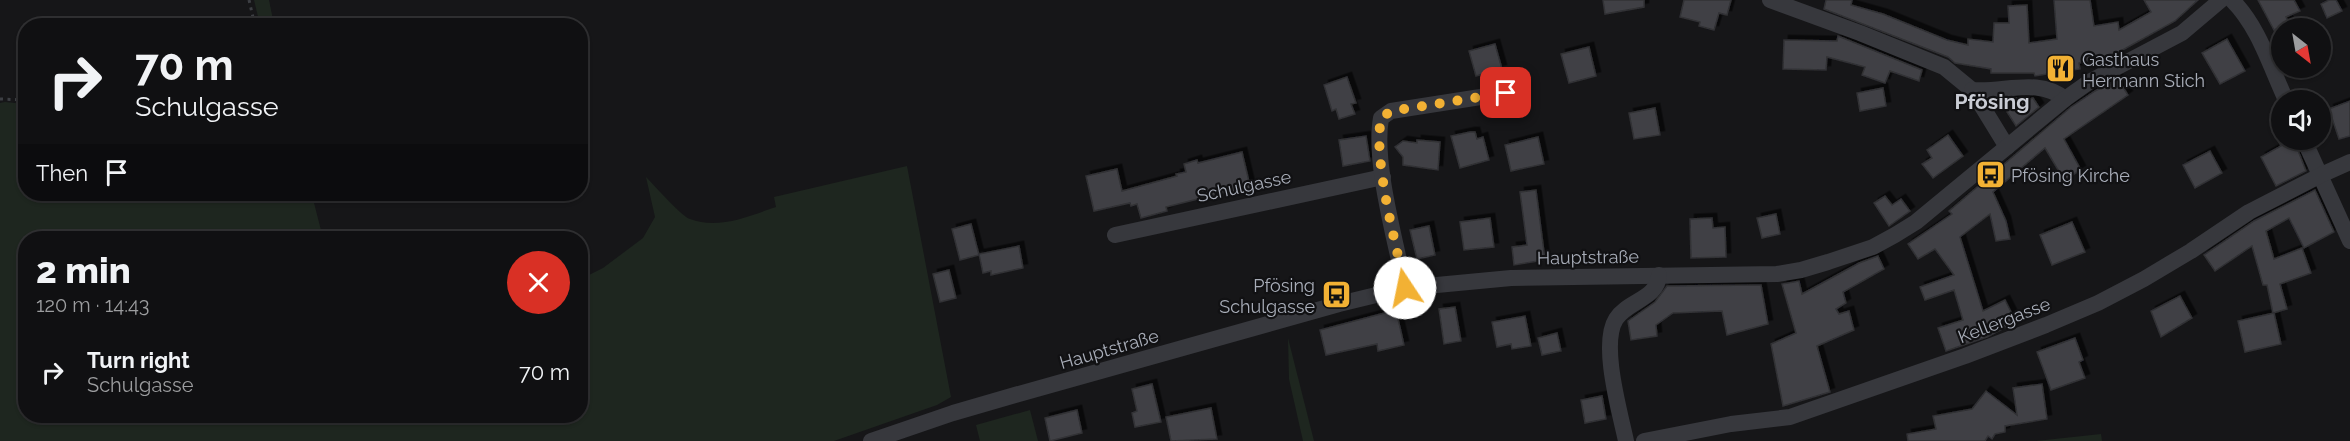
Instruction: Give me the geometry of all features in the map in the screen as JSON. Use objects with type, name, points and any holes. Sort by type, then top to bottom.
[{"type":"street","points":[[1770,0],[1809,7],[1944,67],[1972,90],[2007,147]]},
{"type":"street","name":"Hauptstraße","points":[[871,441],[1015,395],[1339,304],[1405,288],[1511,278],[1789,272],[1828,262],[1873,246],[1916,222],[2065,99],[2089,82],[2182,33],[2221,0]]},
{"type":"street","points":[[2232,0],[2248,19],[2282,90]]},
{"type":"street","points":[[1972,90],[2043,87],[2055,91],[2065,99]]},
{"type":"street","points":[[1405,288],[1383,177],[1378,131],[1381,118],[1391,111],[1506,93],[1509,107]]},
{"type":"street","points":[[2309,150],[2350,241]]},
{"type":"street","name":"Kellergasse","points":[[1644,441],[1731,424],[1790,417],[2035,330],[2098,303],[2144,279],[2192,251],[2249,212],[2350,162]]},
{"type":"street","name":"Schulgasse","points":[[1115,235],[1383,177]]},
{"type":"street","points":[[1626,441],[1610,361],[1610,334],[1616,319],[1625,309],[1654,290],[1659,284],[1659,275]]},
{"type":"path","points":[[249,0],[253,18]]},
{"type":"path","points":[[0,99],[18,100]]},
{"type":"shaded area","points":[[254,0],[269,0],[273,18],[258,18]]},
{"type":"shaded area","points":[[0,103],[18,103],[18,201],[314,201],[321,231],[18,231],[18,423],[588,423],[588,276],[603,268],[643,238],[655,217],[646,177],[686,217],[711,223],[744,218],[776,207],[774,197],[907,166],[951,397],[937,405],[834,441],[0,441]]},
{"type":"shaded area","points":[[1288,338],[1314,441],[1303,441],[1289,379]]},
{"type":"shaded area","points":[[1030,410],[1038,441],[980,441],[976,425]]},
{"type":"shaded area","points":[[2101,434],[2102,441],[2036,441]]},
{"type":"building","points":[[1603,0],[1644,0],[1644,7],[1605,14]]},
{"type":"building","points":[[1684,0],[1731,0],[1727,15],[1719,13],[1714,30],[1699,26],[1700,22],[1680,17]]},
{"type":"building","points":[[1826,0],[1852,0],[1851,5],[1883,14],[1947,40],[1968,45],[1968,39],[1993,42],[1994,23],[2009,23],[2008,6],[2027,5],[2029,43],[2057,39],[2054,0],[2090,0],[2094,26],[2118,22],[2119,30],[2151,12],[2144,0],[2198,0],[2175,21],[2119,52],[2079,63],[2080,69],[2035,76],[2034,73],[1991,73],[1991,69],[1955,63],[1948,57],[1824,9]]},
{"type":"building","points":[[2258,0],[2294,0],[2300,11],[2286,18],[2271,18],[2271,24]]},
{"type":"building","points":[[2329,0],[2336,0],[2342,11],[2327,18],[2321,4]]},
{"type":"building","points":[[1838,36],[1922,70],[1919,81],[1890,71],[1885,83],[1862,75],[1865,67],[1827,57],[1826,70],[1783,69],[1784,40],[1837,41]]},
{"type":"building","points":[[2227,39],[2245,71],[2220,84],[2202,53]]},
{"type":"building","points":[[1495,44],[1502,69],[1476,76],[1469,51]]},
{"type":"building","points":[[1589,47],[1596,76],[1569,83],[1561,54]]},
{"type":"building","points":[[1347,77],[1356,103],[1351,104],[1355,114],[1339,119],[1336,109],[1332,111],[1324,85]]},
{"type":"building","points":[[2118,79],[2128,95],[2064,139],[2081,170],[2064,180],[2045,148],[1993,192],[2006,221],[2010,239],[1996,241],[1990,214],[1960,237],[1983,311],[2005,300],[2016,322],[1987,337],[1946,351],[1938,328],[1963,320],[1954,290],[1925,300],[1920,287],[1954,275],[1935,249],[1918,259],[1908,244],[1952,214],[1949,211],[2071,107]]},
{"type":"building","points":[[1883,88],[1886,106],[1860,111],[1857,93]]},
{"type":"building","points":[[2016,98],[2024,101],[2033,98],[2039,107],[2016,126],[2007,112],[2011,109],[2010,102]]},
{"type":"building","points":[[2350,101],[2350,136],[2339,139],[2331,108]]},
{"type":"building","points":[[1655,108],[1660,135],[1634,139],[1629,113]]},
{"type":"building","points":[[1475,132],[1477,139],[1483,137],[1489,160],[1460,168],[1451,136]]},
{"type":"building","points":[[1948,135],[1963,156],[1933,178],[1922,164],[1932,158],[1927,150]]},
{"type":"building","points":[[1366,136],[1370,161],[1343,166],[1339,140]]},
{"type":"building","points":[[1538,137],[1544,164],[1511,171],[1505,145]]},
{"type":"building","points":[[1417,140],[1440,142],[1438,170],[1403,165],[1403,157],[1395,147],[1403,141],[1417,143]]},
{"type":"building","points":[[2274,150],[2298,150],[2306,171],[2276,186],[2261,157]]},
{"type":"building","points":[[2210,151],[2222,173],[2195,188],[2183,165]]},
{"type":"building","points":[[1242,152],[1251,190],[1227,195],[1226,192],[1166,207],[1167,211],[1141,218],[1137,204],[1131,206],[1130,203],[1094,211],[1086,176],[1117,169],[1122,191],[1177,176],[1176,174],[1186,172],[1184,164],[1197,160],[1198,163]]},
{"type":"building","points":[[1536,190],[1545,260],[1514,265],[1512,247],[1527,245],[1520,192]]},
{"type":"building","points":[[2315,190],[2334,232],[2304,248],[2289,218],[2266,231],[2274,259],[2302,248],[2311,273],[2280,284],[2287,309],[2273,313],[2267,285],[2263,285],[2252,246],[2215,271],[2204,255],[2254,221]]},
{"type":"building","points":[[1885,196],[1892,205],[1901,199],[1910,211],[1889,226],[1874,203]]},
{"type":"building","points":[[1776,214],[1780,234],[1762,238],[1757,218]]},
{"type":"building","points":[[1490,218],[1494,247],[1464,250],[1460,222]]},
{"type":"building","points":[[1712,218],[1713,228],[1725,227],[1726,257],[1691,258],[1690,219]]},
{"type":"building","points":[[2072,222],[2085,252],[2052,265],[2040,235]]},
{"type":"building","points":[[971,224],[979,255],[960,260],[952,229]]},
{"type":"building","points":[[1429,226],[1435,255],[1417,259],[1410,230]]},
{"type":"building","points":[[1019,246],[1023,268],[991,275],[991,271],[983,273],[979,254]]},
{"type":"building","points":[[1878,256],[1884,269],[1843,292],[1846,303],[1836,309],[1839,314],[1849,311],[1854,330],[1817,346],[1830,392],[1783,406],[1771,344],[1796,333],[1782,284],[1799,281],[1802,294],[1859,263]]},
{"type":"building","points":[[949,270],[956,298],[940,302],[933,274]]},
{"type":"building","points":[[1761,285],[1768,324],[1727,335],[1722,311],[1673,313],[1656,325],[1657,336],[1631,340],[1628,321],[1655,302],[1667,286]]},
{"type":"building","points":[[2180,296],[2192,318],[2161,337],[2151,311]]},
{"type":"building","points":[[1455,307],[1461,341],[1444,344],[1439,309]]},
{"type":"building","points":[[1396,310],[1404,345],[1378,351],[1377,344],[1326,355],[1320,330]]},
{"type":"building","points":[[2274,313],[2281,344],[2245,352],[2238,321]]},
{"type":"building","points":[[1525,316],[1531,346],[1512,349],[1511,344],[1497,347],[1492,322]]},
{"type":"building","points":[[1557,333],[1561,351],[1542,355],[1538,338]]},
{"type":"building","points":[[2075,338],[2083,360],[2079,362],[2085,378],[2051,390],[2037,352]]},
{"type":"building","points":[[1152,384],[1161,422],[1135,427],[1132,413],[1137,411],[1132,389]]},
{"type":"building","points":[[2042,384],[2047,419],[2005,426],[2005,432],[1995,434],[1992,439],[1988,436],[1985,441],[1908,441],[1907,434],[1936,429],[1933,416],[1972,409],[1986,391],[2017,415],[2013,388]]},
{"type":"building","points":[[1602,396],[1606,419],[1585,423],[1581,400]]},
{"type":"building","points":[[1211,408],[1217,439],[1171,441],[1166,417]]},
{"type":"building","points":[[1077,410],[1082,433],[1050,441],[1045,418]]},
{"type":"place","name":"Gasthaus Hermann Stich","points":[[2061,69]]},
{"type":"place","name":"Pfösing Kirche","points":[[1990,175]]},
{"type":"place","name":"Pfösing Schulgasse","points":[[1336,295]]},
{"type":"district","name":"Pfösing","points":[[1992,101]]},
{"type":"route","points":[[1405,288],[1383,177],[1378,131],[1381,118],[1391,111],[1506,93]]}]
